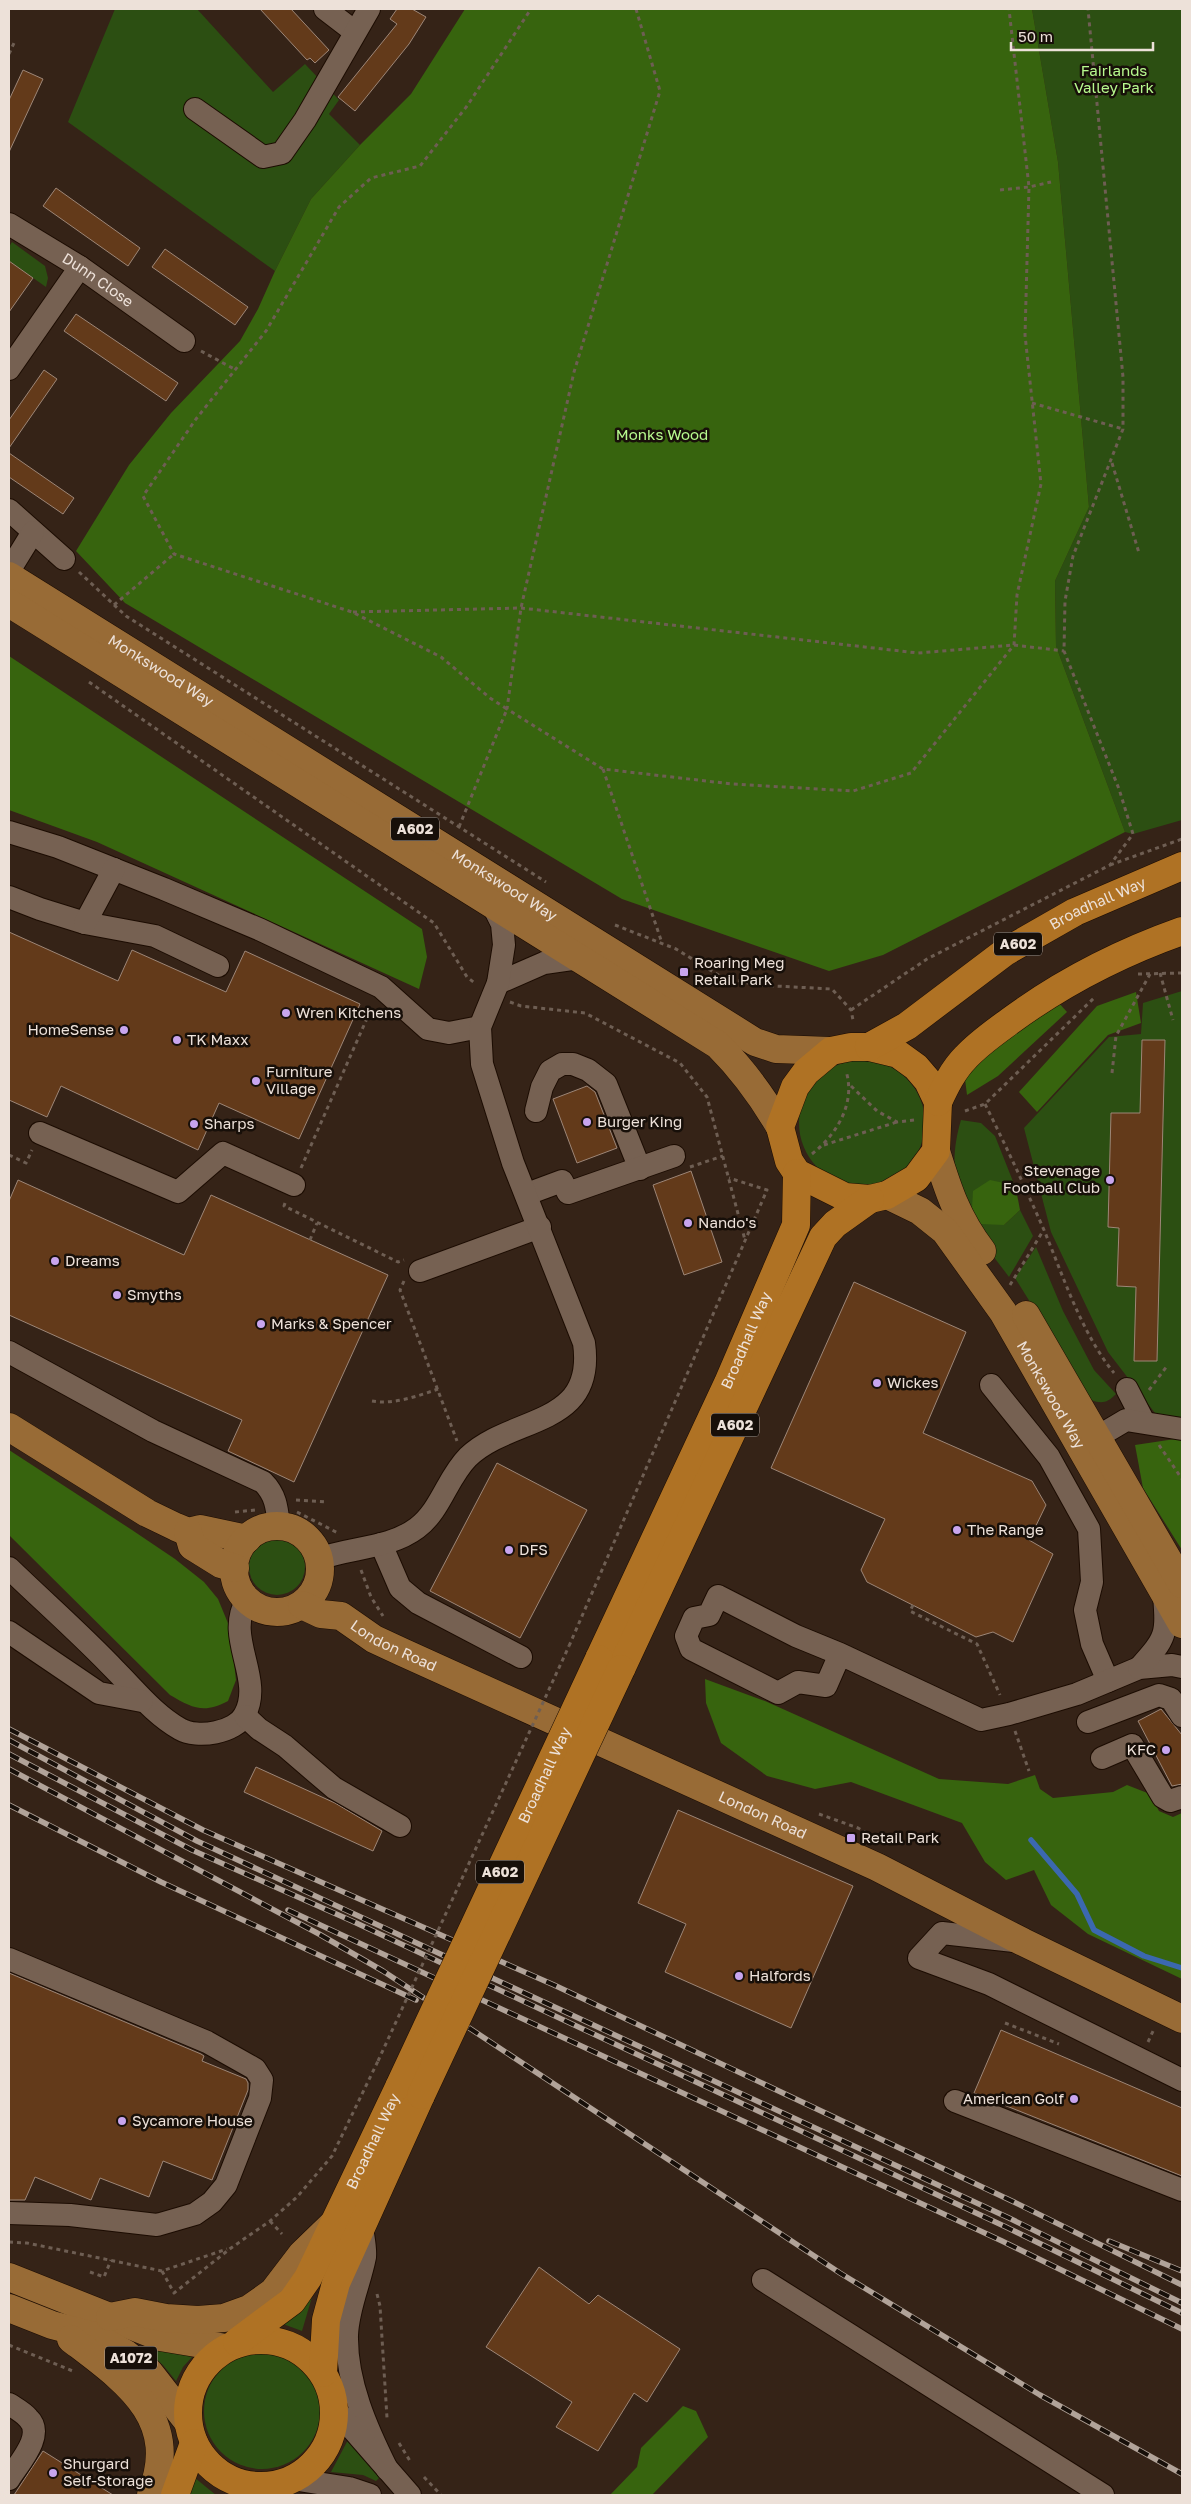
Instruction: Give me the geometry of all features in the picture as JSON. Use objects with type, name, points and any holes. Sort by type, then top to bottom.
[{"type":"highway","name":"Broadhall Way","points":[[869,1047],[907,1026],[1005,952],[1075,912],[1182,866]]},
{"type":"highway","points":[[930,1111],[947,1082],[965,1058],[990,1036],[1031,1006],[1093,968],[1137,948],[1182,932]]},
{"type":"highway","points":[[879,1197],[845,1197],[804,1164],[789,1161],[780,1127],[794,1087],[813,1064],[838,1058],[869,1047],[898,1054],[916,1067],[928,1081],[936,1152]]},
{"type":"highway","name":"Broadhall Way","points":[[323,2373],[326,2320],[350,2224],[610,1664],[823,1237],[835,1224],[879,1197],[916,1178],[936,1152]]},
{"type":"highway","name":"Broadhall Way","points":[[610,1664],[796,1226],[804,1164]]},
{"type":"highway","name":"Broadhall Way","points":[[230,2346],[292,2301],[350,2224]]},
{"type":"highway","points":[[175,2495],[191,2433],[189,2400],[196,2379],[208,2362],[230,2346],[258,2339],[283,2343],[306,2354],[323,2373],[333,2396],[335,2409],[332,2431],[324,2451],[310,2468],[283,2482],[239,2495]]},
{"type":"highway","points":[[191,2433],[208,2463],[227,2478],[250,2485],[283,2482]]},
{"type":"main road","name":"Monkswood Way","points":[[9,576],[755,1042],[776,1049],[838,1058]]},
{"type":"main road","name":"Monkswood Way","points":[[9,603],[718,1045],[742,1070],[760,1093],[780,1127]]},
{"type":"main road","name":"Monkswood Way","points":[[936,1152],[950,1194],[964,1226],[1008,1287],[1098,1436],[1173,1588],[1182,1624]]},
{"type":"main road","name":"Monkswood Way","points":[[879,1197],[920,1211],[945,1230],[1003,1312],[1173,1588]]},
{"type":"main road","points":[[9,1427],[147,1513],[188,1532],[200,1529],[247,1539]]},
{"type":"main road","points":[[279,1526],[287,1527],[303,1535],[313,1546],[320,1566],[317,1586],[302,1605],[286,1611],[271,1612],[257,1607],[247,1600],[239,1588],[235,1568],[236,1559],[247,1539],[268,1528],[279,1526]]},
{"type":"main road","points":[[188,1532],[192,1546],[221,1564],[235,1568]]},
{"type":"main road","name":"London Road","points":[[320,1566],[340,1616]]},
{"type":"main road","name":"London Road","points":[[302,1605],[321,1614],[340,1616],[374,1639],[877,1867],[1023,1942],[1182,2020]]},
{"type":"main road","points":[[110,2317],[135,2312],[166,2318],[198,2320],[224,2318],[249,2309],[273,2292],[302,2254],[350,2224]]},
{"type":"main road","name":"A1072","points":[[9,2277],[160,2338],[230,2346]]},
{"type":"main road","name":"A1072","points":[[9,2308],[52,2325],[94,2336],[126,2354],[149,2372],[191,2433]]},
{"type":"main road","points":[[52,2325],[120,2376],[143,2400],[156,2426],[160,2448],[160,2475],[151,2495]]},
{"type":"street","points":[[325,9],[355,32]]},
{"type":"street","points":[[195,108],[263,157],[282,153],[305,120],[369,9]]},
{"type":"street","name":"Dunn Close","points":[[11,230],[80,267],[184,341]]},
{"type":"street","points":[[9,369],[80,267]]},
{"type":"street","points":[[9,510],[64,558]]},
{"type":"street","points":[[9,571],[33,532]]},
{"type":"street","points":[[9,833],[58,847],[261,930],[381,987],[428,1029],[449,1033],[480,1027]]},
{"type":"street","points":[[85,922],[114,869]]},
{"type":"street","points":[[9,896],[40,909],[85,922],[155,936],[218,966]]},
{"type":"street","points":[[320,1566],[381,1544],[416,1528],[426,1519],[458,1469],[469,1457],[485,1444],[562,1409],[574,1396],[583,1378],[586,1360],[584,1343],[527,1194],[513,1163],[482,1064],[480,1027],[495,989],[504,945],[502,924],[492,904]]},
{"type":"street","points":[[495,989],[544,963],[579,958]]},
{"type":"street","points":[[536,1110],[542,1088],[550,1071],[562,1064],[573,1064],[588,1070],[606,1084],[640,1169]]},
{"type":"street","points":[[40,1133],[178,1192],[224,1153],[294,1184]]},
{"type":"street","points":[[527,1194],[562,1181],[568,1193],[674,1156]]},
{"type":"street","points":[[407,1271],[540,1228]]},
{"type":"street","points":[[9,1352],[153,1431],[263,1482],[273,1491],[279,1526]]},
{"type":"street","points":[[991,1385],[1049,1457],[1089,1529],[1092,1582],[1085,1610],[1087,1627],[1092,1644],[1108,1681]]},
{"type":"street","points":[[1098,1436],[1126,1420],[1136,1406],[1182,1429]]},
{"type":"street","points":[[381,1544],[400,1588],[418,1603],[521,1658]]},
{"type":"street","points":[[9,1568],[117,1671],[142,1701],[181,1730],[190,1733],[220,1731],[232,1726],[245,1716],[249,1702],[249,1678],[239,1630],[239,1617],[247,1600]]},
{"type":"street","points":[[1139,1668],[1161,1644],[1173,1588]]},
{"type":"street","points":[[840,1654],[826,1686],[798,1682],[778,1693],[691,1649],[686,1636],[694,1618],[709,1615],[718,1596],[796,1636],[840,1654],[981,1720],[1009,1714],[1077,1694],[1139,1668],[1182,1667]]},
{"type":"street","points":[[9,1632],[98,1693],[142,1701]]},
{"type":"street","points":[[1088,1722],[1158,1695],[1171,1699],[1182,1716]]},
{"type":"street","points":[[245,1716],[259,1729],[285,1746],[334,1788],[400,1826]]},
{"type":"street","points":[[1102,1758],[1132,1745],[1163,1797],[1170,1801],[1182,1797]]},
{"type":"street","points":[[1023,1942],[942,1933],[919,1958],[989,1984],[1182,2080]]},
{"type":"street","points":[[9,1959],[207,2042],[255,2069],[262,2080],[260,2098],[226,2186],[212,2202],[195,2214],[158,2225],[70,2215],[9,2213]]},
{"type":"street","points":[[955,2102],[1182,2190]]},
{"type":"street","points":[[350,2224],[365,2256],[353,2295],[347,2335],[350,2368],[367,2428],[387,2469]]},
{"type":"street","points":[[763,2280],[1103,2495]]},
{"type":"street","points":[[9,2404],[29,2419],[34,2430],[32,2442],[9,2480]]},
{"type":"street","points":[[335,2409],[410,2495]]},
{"type":"street","points":[[283,2482],[349,2488],[370,2495]]},
{"type":"path","points":[[531,9],[467,106],[420,166],[371,178],[339,207],[266,331],[196,419],[143,496],[174,554],[352,612],[441,657],[490,698],[603,769],[732,784],[853,791],[911,773],[1014,645],[1017,595],[1041,484],[1025,335],[1029,187],[1009,9]]},
{"type":"path","points":[[459,827],[507,709],[521,608],[574,372],[660,90],[636,9]]},
{"type":"path","points":[[1088,9],[1124,377],[1123,429],[1112,462],[1074,556],[1065,601],[1064,651],[1120,788],[1133,834],[1110,865]]},
{"type":"path","points":[[9,54],[14,43]]},
{"type":"path","points":[[1000,190],[1029,187],[1051,182]]},
{"type":"path","points":[[184,341],[236,370]]},
{"type":"path","points":[[1032,403],[1123,429]]},
{"type":"path","points":[[1112,462],[1139,552]]},
{"type":"path","points":[[114,605],[174,554]]},
{"type":"path","points":[[64,558],[126,616],[549,884]]},
{"type":"path","points":[[352,612],[521,608],[918,653],[1014,645],[1064,651]]},
{"type":"path","points":[[87,681],[434,923],[467,977],[495,989],[521,1006],[584,1013],[680,1064],[707,1097],[745,1240]]},
{"type":"path","points":[[603,769],[662,944]]},
{"type":"path","points":[[851,1010],[927,959],[1110,865],[1182,839]]},
{"type":"path","points":[[606,920],[676,949],[720,976],[756,986],[832,989],[851,1010],[853,1020]]},
{"type":"path","points":[[1160,973],[1173,1020]]},
{"type":"path","points":[[1133,974],[1182,973]]},
{"type":"path","points":[[1112,1073],[1116,1036],[1150,974]]},
{"type":"path","points":[[381,987],[284,1206],[398,1262],[407,1271],[400,1290],[461,1451],[469,1457]]},
{"type":"path","points":[[965,1111],[985,1104],[1046,1042],[1097,995]]},
{"type":"path","points":[[838,1058],[851,1086],[877,1111],[897,1122]]},
{"type":"path","points":[[804,1164],[823,1145],[846,1113],[851,1086]]},
{"type":"path","points":[[985,1104],[1044,1230],[1070,1294],[1102,1359],[1136,1406],[1182,1479]]},
{"type":"path","points":[[823,1145],[930,1111]]},
{"type":"path","points":[[9,1156],[26,1163],[40,1133]]},
{"type":"path","points":[[162,2271],[174,2293],[231,2248],[270,2222],[297,2198],[332,2156],[378,2061],[569,1646],[767,1190],[728,1178]]},
{"type":"path","points":[[310,1240],[317,1222]]},
{"type":"path","points":[[1008,1287],[1044,1230]]},
{"type":"path","points":[[1136,1406],[1167,1366]]},
{"type":"path","points":[[372,1400],[385,1403],[418,1396],[438,1389]]},
{"type":"path","points":[[275,1498],[326,1502]]},
{"type":"path","points":[[913,1605],[910,1611],[977,1644],[1009,1714],[1029,1771]]},
{"type":"path","points":[[270,2222],[282,2234]]},
{"type":"path","points":[[9,2242],[27,2243],[162,2271],[231,2248]]},
{"type":"path","points":[[90,2272],[104,2276],[110,2260]]},
{"type":"path","points":[[376,2291],[380,2306],[387,2422]]},
{"type":"path","points":[[9,2346],[77,2373]]},
{"type":"path","points":[[396,2437],[416,2467]]},
{"type":"path","points":[[422,2474],[441,2495]]},
{"type":"green space","points":[[115,9],[197,9],[273,92],[305,64],[339,100],[329,114],[360,145],[311,199],[275,271],[68,122]]},
{"type":"green space","name":"Monks Wood","points":[[465,9],[1032,9],[1058,162],[1089,507],[1055,581],[1056,646],[1125,832],[883,955],[829,971],[622,899],[125,603],[76,551],[129,465],[171,413],[240,341],[258,309],[311,199],[360,145],[411,94]]},
{"type":"green space","name":"Fairlands Valley Park","points":[[1032,9],[1182,9],[1182,820],[1133,834],[1125,832],[1056,646],[1055,581],[1089,507],[1058,162]]},
{"type":"green space","points":[[12,242],[45,266],[48,278],[46,287],[9,261],[9,247]]},
{"type":"green space","points":[[9,656],[422,929],[427,957],[419,989],[97,842],[9,810]]},
{"type":"green space","name":"Stevenage Football Club","points":[[1182,991],[1182,1440],[1175,1439],[1108,1352],[1051,1232],[1024,1128],[1109,1037],[1141,1034],[1143,1003]]},
{"type":"green space","points":[[1136,992],[1141,1023],[1108,1035],[1037,1112],[1019,1092],[1097,1006]]},
{"type":"green space","points":[[1058,1002],[1067,1012],[998,1076],[967,1095],[965,1079],[975,1060]]},
{"type":"green space","points":[[862,1060],[886,1064],[907,1078],[921,1099],[925,1123],[921,1147],[907,1168],[886,1182],[862,1186],[838,1182],[817,1168],[803,1147],[799,1123],[803,1099],[817,1078],[838,1064]]},
{"type":"green space","points":[[961,1120],[981,1123],[995,1136],[1016,1189],[1004,1183],[1004,1225],[1020,1210],[1033,1236],[1009,1277],[971,1222],[957,1185],[955,1165],[956,1144]]},
{"type":"green space","points":[[990,1180],[1004,1183],[1016,1189],[1020,1210],[1004,1225],[981,1224],[972,1209],[973,1191]]},
{"type":"green space","points":[[1036,1247],[1063,1311],[1094,1370],[1116,1394],[1107,1401],[1098,1402],[1091,1400],[1015,1278]]},
{"type":"green space","points":[[1175,1439],[1182,1440],[1182,1550],[1143,1488],[1135,1445]]},
{"type":"green space","points":[[9,1450],[175,1559],[204,1582],[218,1599],[230,1628],[236,1680],[228,1701],[212,1707],[198,1708],[170,1695],[9,1535]]},
{"type":"green space","points":[[277,1539],[288,1541],[297,1547],[303,1556],[305,1567],[303,1578],[297,1587],[288,1593],[277,1595],[266,1593],[257,1587],[251,1578],[249,1567],[251,1556],[257,1547],[266,1541]]},
{"type":"green space","points":[[705,1679],[765,1701],[939,1779],[1008,1784],[1035,1775],[1040,1789],[1053,1798],[1113,1792],[1127,1785],[1150,1794],[1159,1811],[1173,1817],[1182,1813],[1182,1979],[1088,1934],[1051,1905],[1034,1870],[1006,1880],[985,1862],[962,1823],[851,1782],[815,1789],[767,1776],[721,1743],[706,1703]]},
{"type":"green space","points":[[312,2297],[302,2331],[283,2324]]},
{"type":"green space","points":[[149,2344],[192,2357],[183,2367],[176,2381],[163,2365],[145,2350]]},
{"type":"green space","points":[[262,2353],[284,2357],[294,2362],[303,2370],[311,2379],[316,2389],[320,2411],[316,2433],[311,2443],[303,2452],[294,2460],[284,2465],[262,2469],[240,2465],[230,2460],[221,2452],[213,2443],[208,2433],[204,2411],[208,2389],[213,2379],[221,2370],[230,2362],[240,2357]]},
{"type":"green space","points":[[683,2406],[696,2411],[708,2437],[652,2495],[610,2495],[637,2467],[641,2448]]},
{"type":"green space","points":[[349,2438],[380,2477],[376,2481],[363,2475],[331,2472]]},
{"type":"green space","points":[[195,2478],[216,2495],[189,2495]]},
{"type":"building","points":[[260,9],[291,9],[329,50],[315,63],[310,58],[307,60]]},
{"type":"building","points":[[397,9],[412,9],[426,17],[409,44],[355,111],[338,97],[397,24],[390,19]]},
{"type":"building","points":[[23,70],[43,79],[9,152],[9,100]]},
{"type":"building","points":[[56,188],[140,248],[128,266],[43,206]]},
{"type":"building","points":[[165,249],[248,307],[235,325],[152,267]]},
{"type":"building","points":[[9,261],[33,278],[9,312]]},
{"type":"building","points":[[76,314],[178,383],[166,401],[64,331]]},
{"type":"building","points":[[44,370],[57,379],[9,448],[9,420]]},
{"type":"building","points":[[9,453],[74,498],[63,514],[9,477]]},
{"type":"building","points":[[9,932],[118,981],[132,950],[226,992],[245,951],[360,1004],[299,1139],[219,1103],[198,1150],[61,1086],[47,1117],[9,1100]]},
{"type":"building","points":[[1142,1040],[1165,1040],[1157,1361],[1134,1361],[1136,1287],[1117,1286],[1119,1228],[1108,1227],[1111,1113],[1140,1113]]},
{"type":"building","name":"Burger King","points":[[587,1086],[595,1092],[617,1148],[577,1163],[553,1099]]},
{"type":"building","name":"Nando's","points":[[691,1171],[722,1262],[684,1275],[653,1185]]},
{"type":"building","name":"Marks & Spencer","points":[[18,1180],[184,1255],[211,1195],[388,1275],[294,1482],[228,1451],[242,1420],[9,1315],[9,1201]]},
{"type":"building","points":[[854,1282],[966,1332],[923,1433],[1032,1481],[1046,1505],[1029,1540],[1053,1554],[1013,1642],[993,1632],[976,1637],[867,1582],[861,1570],[885,1519],[771,1468]]},
{"type":"building","name":"DFS","points":[[497,1463],[587,1510],[520,1638],[430,1591]]},
{"type":"building","name":"KFC","points":[[1161,1709],[1182,1735],[1182,1784],[1172,1786],[1138,1721]]},
{"type":"building","points":[[256,1767],[335,1803],[382,1831],[373,1851],[244,1792]]},
{"type":"building","points":[[678,1810],[853,1886],[791,2028],[665,1972],[686,1924],[638,1903]]},
{"type":"building","name":"Sycamore House","points":[[9,1973],[201,2054],[204,2056],[202,2061],[246,2079],[248,2090],[212,2180],[163,2161],[149,2197],[100,2178],[91,2200],[35,2177],[25,2200],[9,2200]]},
{"type":"building","points":[[1001,2030],[1182,2108],[1182,2176],[974,2093]]},
{"type":"building","points":[[539,2267],[589,2304],[598,2295],[680,2349],[647,2402],[634,2393],[598,2451],[556,2427],[572,2402],[486,2347]]},
{"type":"building","name":"Shurgard Self-Storage","points":[[43,2451],[113,2495],[14,2495]]},
{"type":"waterway","points":[[1031,1840],[1077,1894],[1094,1930],[1144,1956],[1182,1968]]},
{"type":"railway","points":[[9,1729],[203,1830],[554,1985],[1014,2202],[1182,2285]]},
{"type":"railway","points":[[9,1740],[197,1841],[1009,2218],[1182,2303]]},
{"type":"railway","points":[[9,1754],[192,1850],[352,1921],[1006,2227],[1182,2313]]},
{"type":"railway","points":[[9,1769],[319,1934],[383,1971],[840,2273],[1040,2395],[1182,2474]]},
{"type":"railway","points":[[9,1805],[161,1882],[416,2000]]},
{"type":"railway","points":[[288,1910],[1002,2241],[1182,2329]]},
{"type":"railway","points":[[1109,2241],[1182,2271]]},
{"type":"place","name":"Roaring Meg Retail Park","points":[[684,972]]},
{"type":"place","name":"Wren Kitchens","points":[[286,1013]]},
{"type":"place","name":"HomeSense","points":[[124,1030]]},
{"type":"place","name":"TK Maxx","points":[[177,1040]]},
{"type":"place","name":"Furniture Village","points":[[256,1081]]},
{"type":"place","name":"Burger King","points":[[587,1122]]},
{"type":"place","name":"Sharps","points":[[194,1124]]},
{"type":"place","name":"Stevenage Football Club","points":[[1110,1180]]},
{"type":"place","name":"Nando's","points":[[688,1223]]},
{"type":"place","name":"Dreams","points":[[55,1261]]},
{"type":"place","name":"Smyths","points":[[117,1295]]},
{"type":"place","name":"Marks & Spencer","points":[[261,1324]]},
{"type":"place","name":"Wickes","points":[[877,1383]]},
{"type":"place","name":"The Range","points":[[957,1530]]},
{"type":"place","name":"DFS","points":[[509,1550]]},
{"type":"place","name":"KFC","points":[[1166,1750]]},
{"type":"place","name":"Retail Park","points":[[851,1838]]},
{"type":"place","name":"Halfords","points":[[739,1976]]},
{"type":"place","name":"American Golf","points":[[1074,2099]]},
{"type":"place","name":"Sycamore House","points":[[122,2121]]},
{"type":"place","name":"Shurgard Self-Storage","points":[[53,2473]]}]
